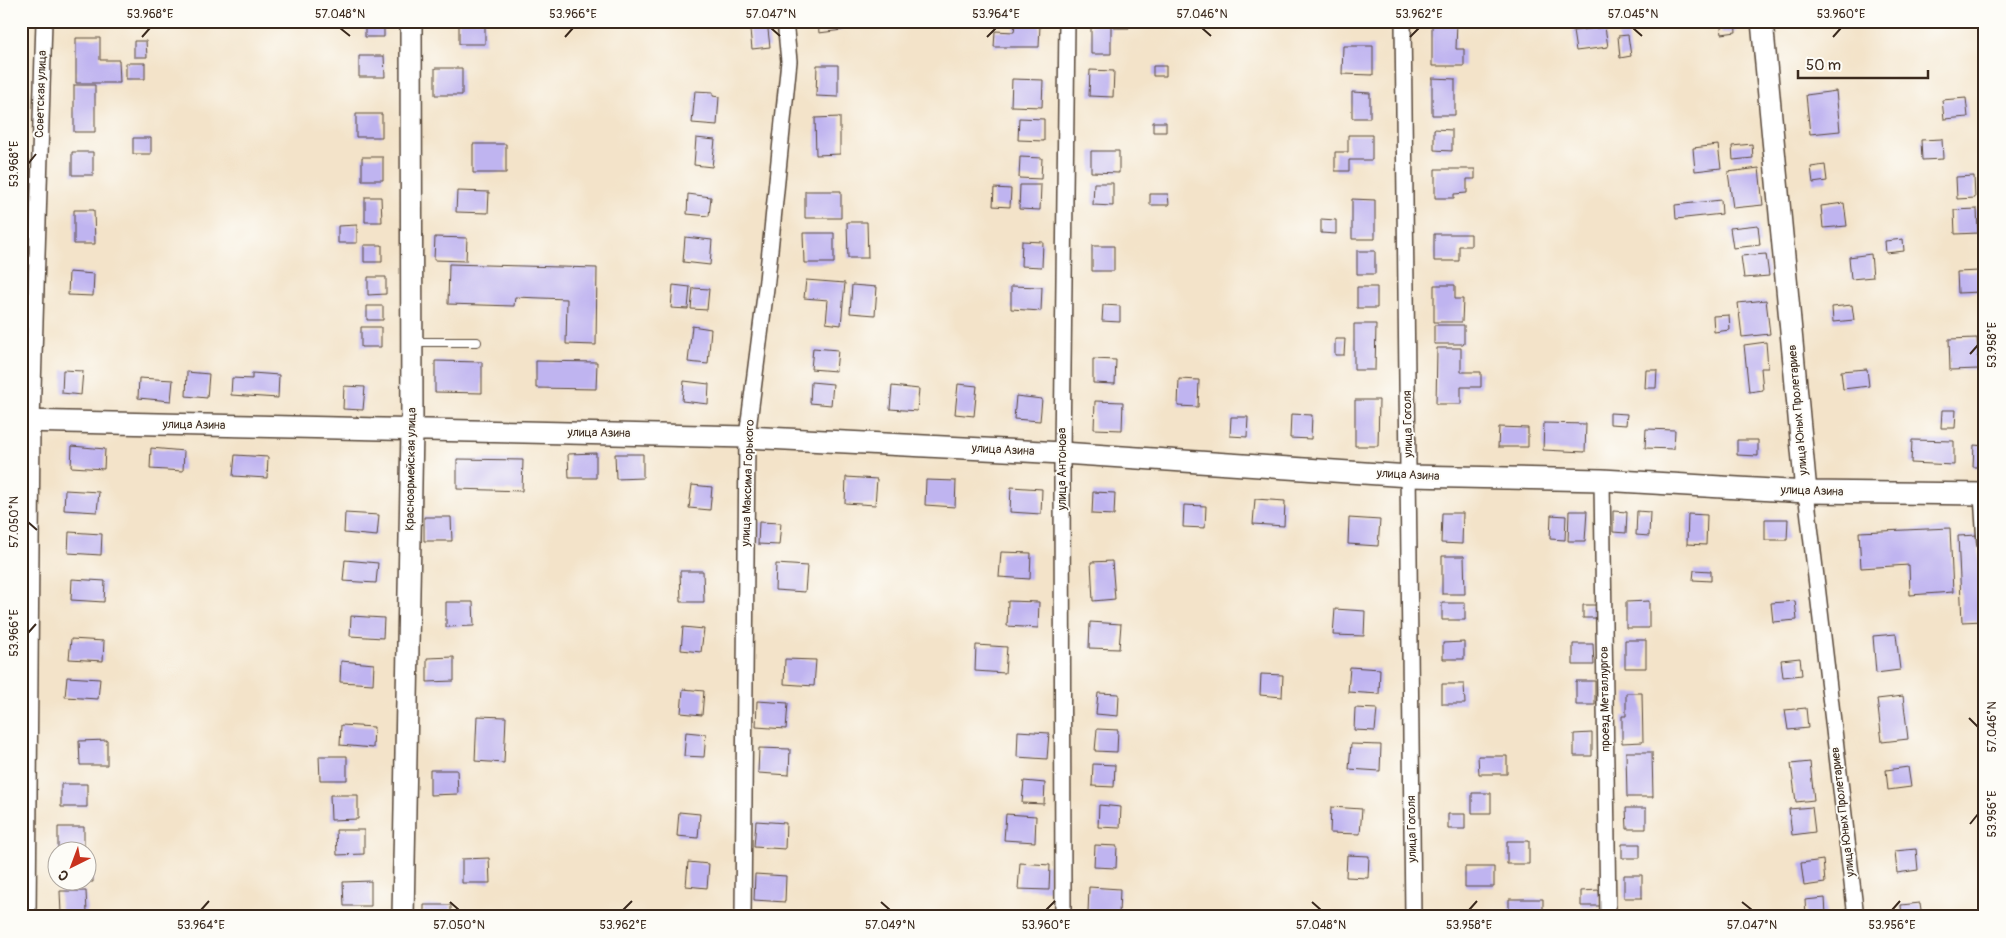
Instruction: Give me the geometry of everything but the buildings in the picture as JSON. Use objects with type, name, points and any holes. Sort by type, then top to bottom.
[{"type":"main road","name":"Красноармейская улица","points":[[403,917],[412,429],[411,21]]},
{"type":"main road","name":"улица Юных Пролетариев","points":[[1762,21],[1806,492]]},
{"type":"main road","name":"улица Азина","points":[[26,421],[747,437],[1062,453],[1409,476],[1602,480],[1806,492],[1984,494]]},
{"type":"street","name":"Советская улица","points":[[28,917],[26,421],[44,21]]},
{"type":"street","name":"улица Максима Горького","points":[[743,917],[747,437],[767,280],[789,61],[785,21]]},
{"type":"street","name":"улица Антонова","points":[[1063,917],[1062,453],[1068,21]]},
{"type":"street","name":"улица Гоголя","points":[[1404,21],[1413,917]]},
{"type":"street","name":"проезд Металлургов","points":[[1602,480],[1608,917]]},
{"type":"street","name":"улица Юных Пролетариев","points":[[1806,492],[1856,917]]},
{"type":"street","points":[[1984,494],[1985,544]]},
{"type":"lane","points":[[412,342],[477,342]]}]
